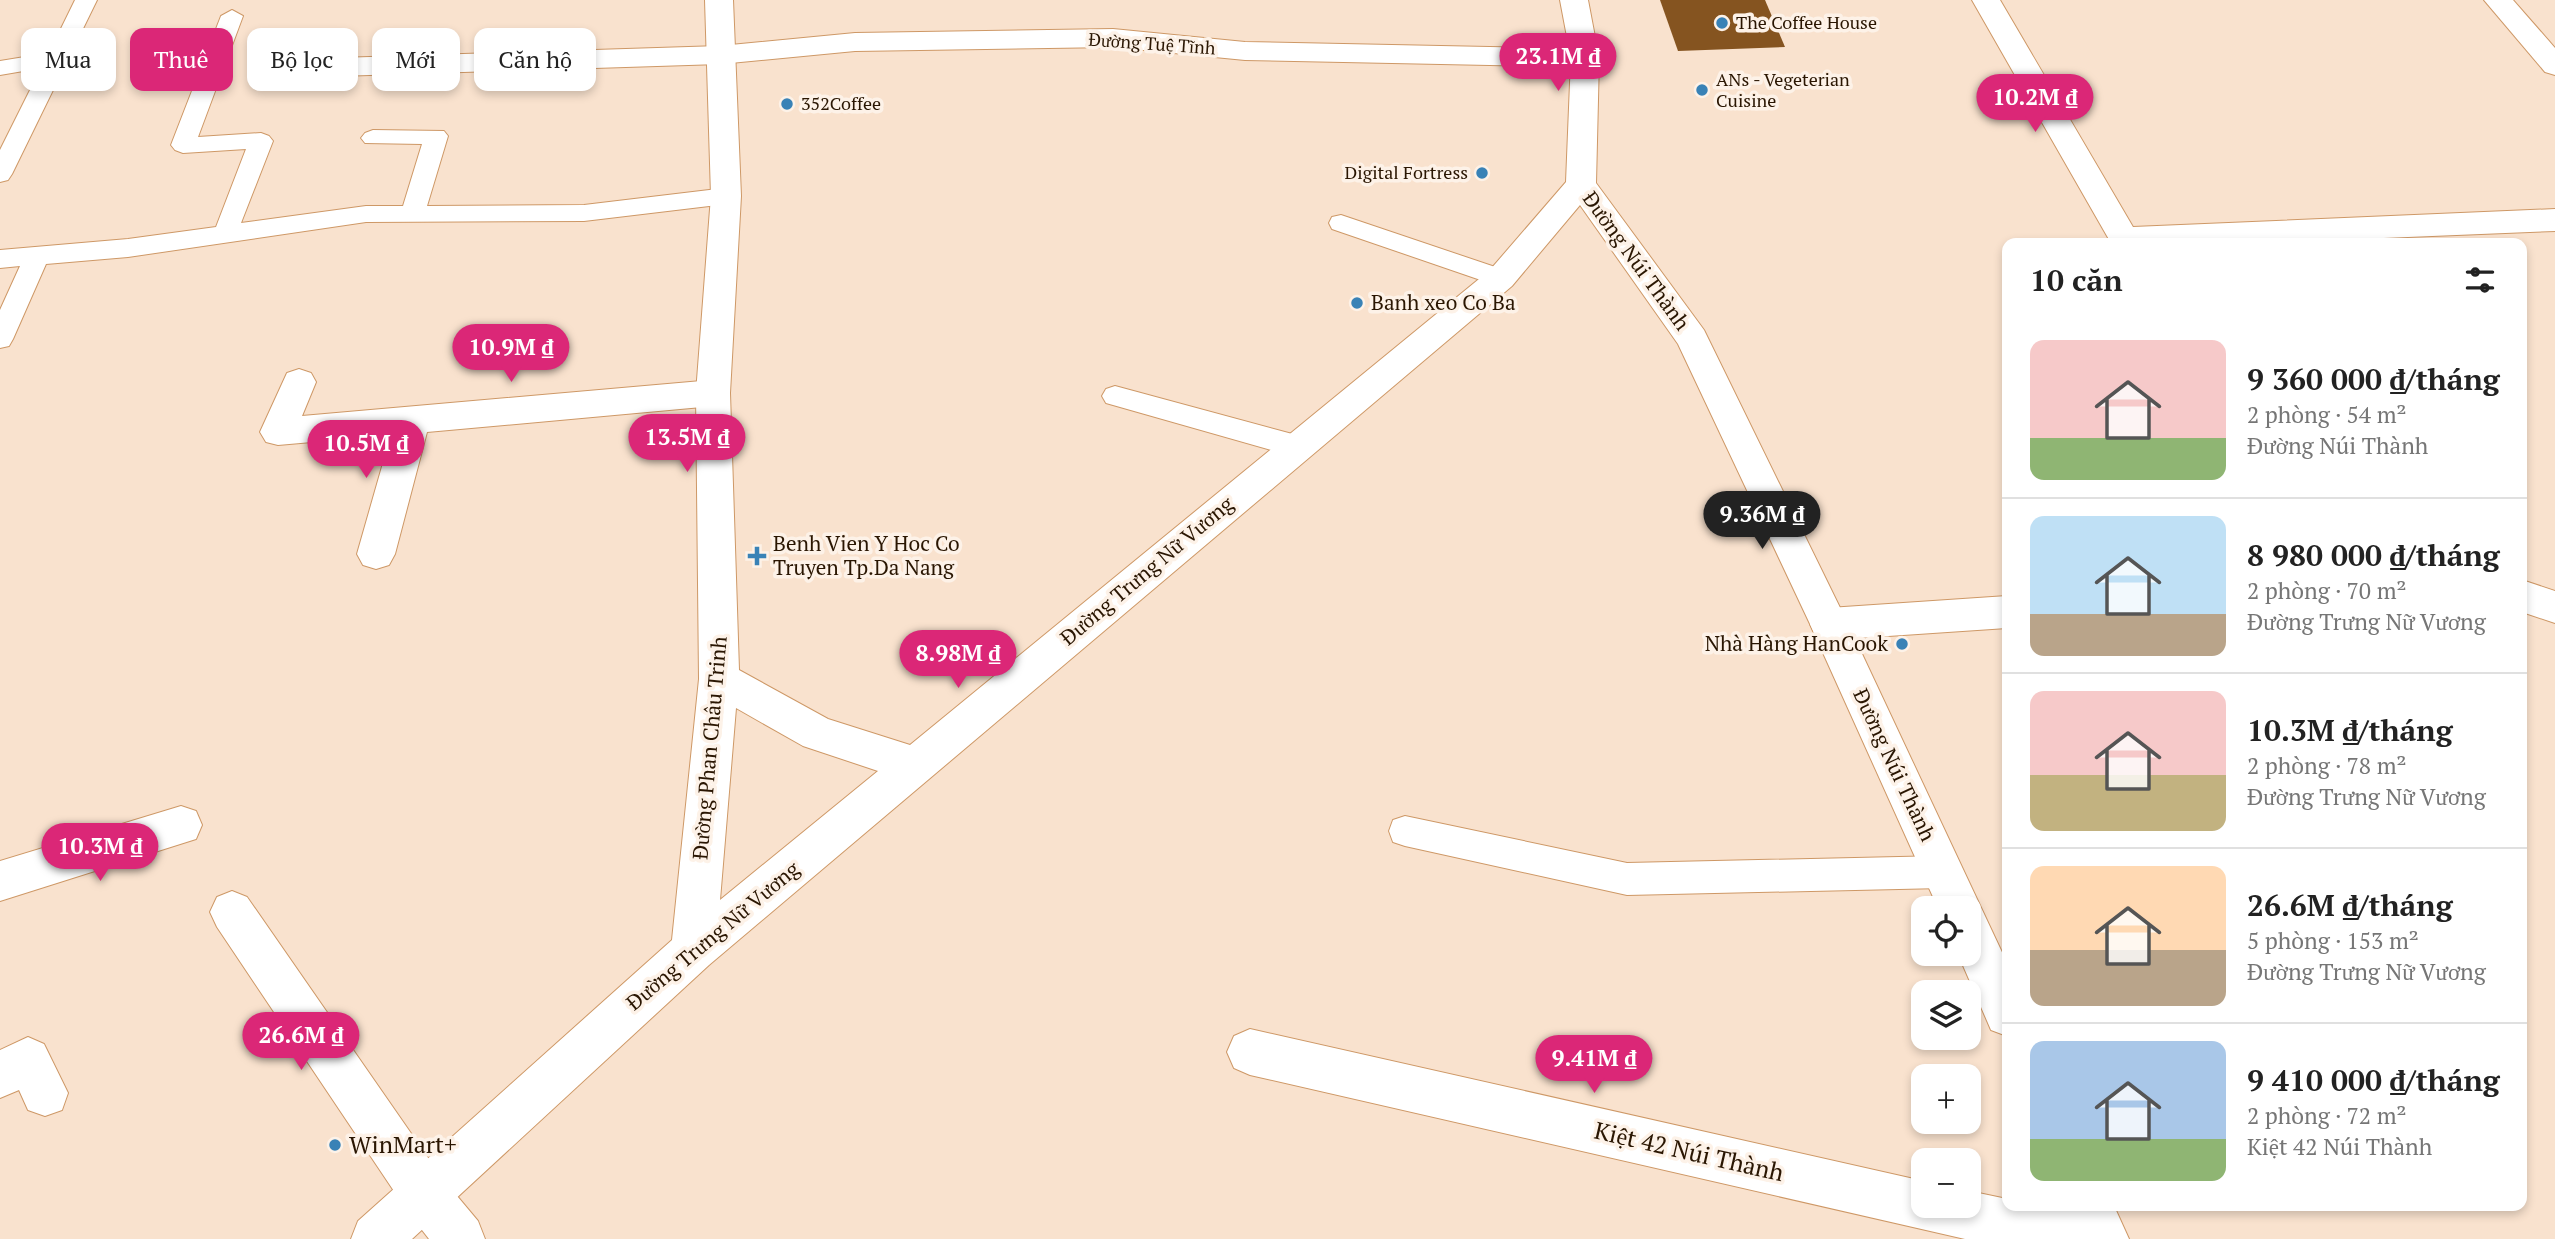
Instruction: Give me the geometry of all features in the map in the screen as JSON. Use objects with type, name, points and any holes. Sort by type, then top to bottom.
[{"type":"street","name":"Đường Phan Châu Trinh","points":[[693,950],[719,679],[713,393],[726,196],[719,0]]},
{"type":"street","points":[[1574,0],[1585,58],[1581,184]]},
{"type":"street","points":[[1986,0],[2124,238]]},
{"type":"street","points":[[2498,0],[2555,65]]},
{"type":"street","name":"Đường Tuệ Tĩnh","points":[[358,66],[720,55],[855,42],[1113,38],[1245,51],[1585,58]]},
{"type":"street","name":"Đường Trưng Nữ Vương","points":[[376,1239],[693,950],[1500,278],[1581,184]]},
{"type":"street","name":"Đường Núi Thành","points":[[1581,184],[1692,339],[1829,624],[1954,896]]},
{"type":"street","points":[[2168,238],[2555,220]]},
{"type":"street","points":[[299,382],[278,432],[713,393]]},
{"type":"street","points":[[376,554],[412,422]]},
{"type":"street","points":[[2527,584],[2555,582]]},
{"type":"street","points":[[2527,598],[2555,607]]},
{"type":"street","points":[[1829,624],[2002,612]]},
{"type":"street","points":[[719,679],[817,733],[916,765]]},
{"type":"street","points":[[0,881],[181,825]]},
{"type":"street","points":[[232,912],[425,1195],[460,1239]]},
{"type":"street","points":[[1981,944],[1998,968],[2002,988]]},
{"type":"street","name":"Kiệt 42 Núi Thành","points":[[1250,1052],[1911,1202]]},
{"type":"street","points":[[0,1075],[28,1060],[46,1093]]},
{"type":"street","points":[[2091,1211],[2104,1239]]},
{"type":"street","name":"Kiệt 42 Núi Thành","points":[[1981,1218],[2043,1232],[2095,1239]]},
{"type":"lane","points":[[72,28],[86,0]]},
{"type":"lane","points":[[225,234],[261,141],[183,145],[232,16]]},
{"type":"lane","points":[[0,68],[21,65]]},
{"type":"lane","points":[[0,174],[41,91]]},
{"type":"lane","points":[[373,138],[436,136],[412,214]]},
{"type":"lane","points":[[0,259],[128,248],[366,214],[584,214],[726,196]]},
{"type":"lane","points":[[1341,223],[1500,278]]},
{"type":"lane","points":[[0,340],[37,256]]},
{"type":"lane","points":[[1115,396],[1296,446]]},
{"type":"lane","points":[[1405,831],[1627,879],[1943,872]]},
{"type":"building","name":"The Coffee House","points":[[1660,0],[1765,0],[1785,47],[1678,51]]},
{"type":"place","name":"The Coffee House","points":[[1722,23]]},
{"type":"place","name":"ANs - Vegeterian Cuisine","points":[[1702,90]]},
{"type":"place","name":"352Coffee","points":[[787,104]]},
{"type":"place","name":"Digital Fortress","points":[[1482,173]]},
{"type":"place","name":"Banh xeo Co Ba","points":[[1357,303]]},
{"type":"place","name":"Benh Vien Y Hoc Co Truyen Tp.Da Nang","points":[[757,556]]},
{"type":"place","name":"Nhà Hàng HanCook","points":[[1902,644]]},
{"type":"place","name":"WinMart+","points":[[335,1145]]}]
